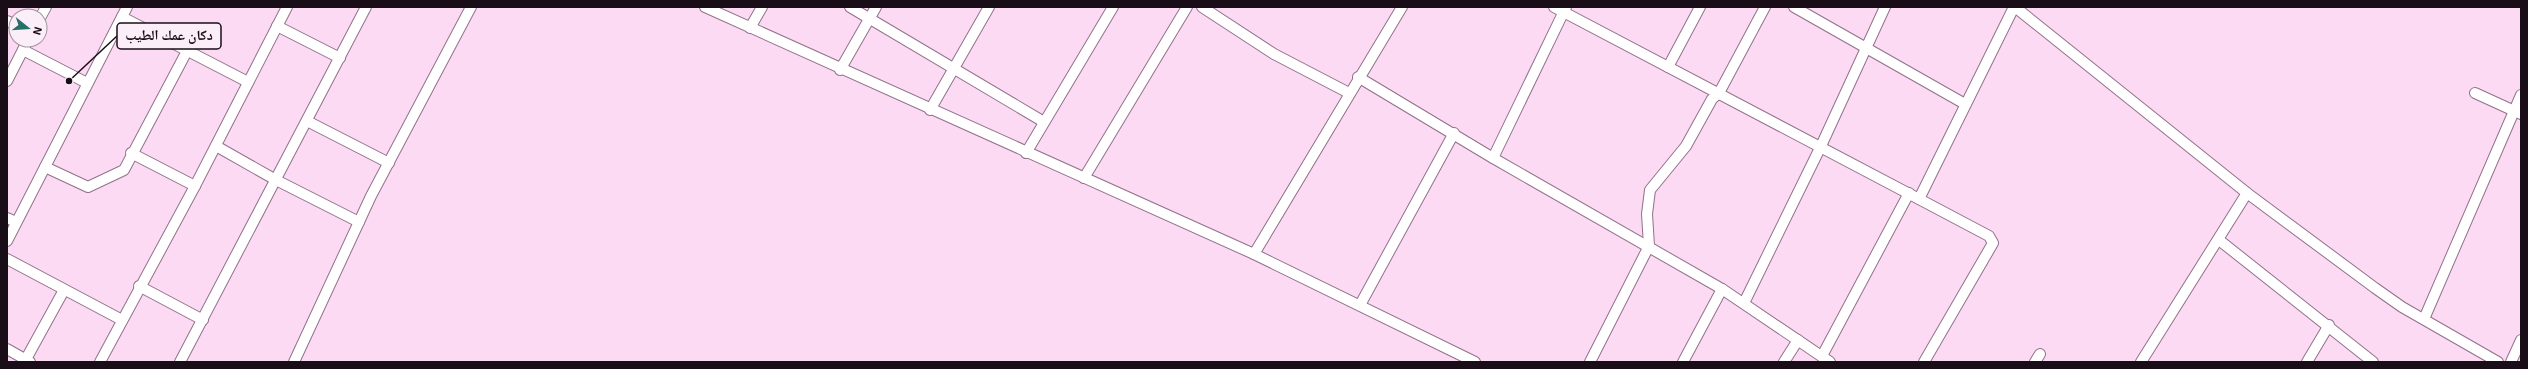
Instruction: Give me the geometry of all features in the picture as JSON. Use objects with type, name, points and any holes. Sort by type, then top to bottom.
[{"type":"street","points":[[7,241],[12,220],[45,167],[127,7]]},
{"type":"street","points":[[100,362],[139,286],[195,186],[287,7]]},
{"type":"street","points":[[180,362],[366,7]]},
{"type":"street","points":[[294,362],[359,222],[471,7]]},
{"type":"street","points":[[704,7],[840,70],[1254,254],[1475,362]]},
{"type":"street","points":[[750,28],[762,7]]},
{"type":"street","points":[[850,7],[1044,122]]},
{"type":"street","points":[[840,70],[876,7]]},
{"type":"street","points":[[930,110],[989,7]]},
{"type":"street","points":[[1026,153],[1113,7]]},
{"type":"street","points":[[1084,178],[1187,7]]},
{"type":"street","points":[[1202,7],[1274,54],[1349,93]]},
{"type":"street","points":[[1254,254],[1358,77],[1402,7]]},
{"type":"street","points":[[1554,7],[1565,10],[1668,67],[1821,146],[1989,236],[1993,243],[1924,362]]},
{"type":"street","points":[[1668,67],[1700,7]]},
{"type":"street","points":[[1590,362],[1649,246],[1647,214],[1650,190],[1686,146],[1712,99],[1719,93],[1765,7]]},
{"type":"street","points":[[1794,7],[1965,104]]},
{"type":"street","points":[[1744,303],[1821,146],[1885,7]]},
{"type":"street","points":[[1919,199],[1965,104],[2015,7],[2247,193],[2374,288],[2498,362]]},
{"type":"street","points":[[1493,158],[1565,10]]},
{"type":"street","points":[[122,17],[248,82]]},
{"type":"street","points":[[277,26],[340,58]]},
{"type":"street","points":[[7,81],[23,50],[87,83]]},
{"type":"street","points":[[45,167],[88,187],[124,170],[131,153],[187,51]]},
{"type":"street","points":[[1358,77],[1454,133],[1493,158],[1722,289],[1830,362]]},
{"type":"street","points":[[2475,93],[2517,113]]},
{"type":"street","points":[[2424,319],[2517,113],[2521,95]]},
{"type":"street","points":[[307,121],[389,163]]},
{"type":"street","points":[[1360,305],[1454,133]]},
{"type":"street","points":[[216,146],[276,180],[359,222]]},
{"type":"street","points":[[131,153],[195,186]]},
{"type":"street","points":[[1822,356],[1909,193]]},
{"type":"street","points":[[2141,362],[2219,240],[2247,193]]},
{"type":"street","points":[[2219,240],[2329,325],[2373,362]]},
{"type":"street","points":[[7,260],[122,320]]},
{"type":"street","points":[[139,286],[203,320]]},
{"type":"street","points":[[1683,362],[1722,289]]},
{"type":"street","points":[[7,349],[28,361],[64,290]]},
{"type":"street","points":[[2307,362],[2329,325]]},
{"type":"street","points":[[1784,362],[1798,340]]},
{"type":"street","points":[[2510,362],[2521,340]]},
{"type":"place","name":"دكان عمك الطيب","points":[[69,81]]}]
